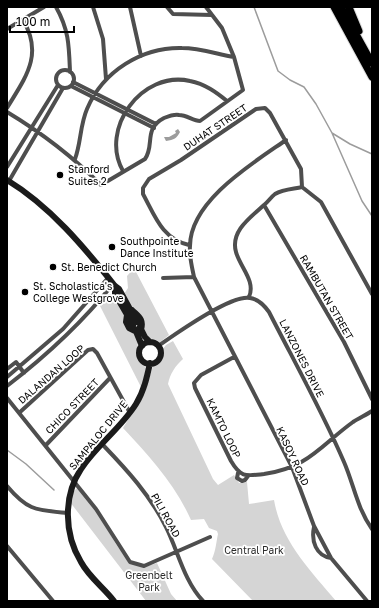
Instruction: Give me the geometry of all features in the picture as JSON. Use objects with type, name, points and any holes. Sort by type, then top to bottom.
[{"type":"highway","points":[[334,7],[368,60]]},
{"type":"highway","points":[[341,7],[368,60]]},
{"type":"highway","points":[[349,7],[368,60],[372,77]]},
{"type":"street","points":[[7,29],[44,7]]},
{"type":"street","points":[[56,7],[64,20],[69,39],[70,72],[73,76],[72,84]]},
{"type":"street","points":[[94,7],[103,39],[106,79]]},
{"type":"street","points":[[130,7],[141,56]]},
{"type":"street","points":[[167,7],[173,14],[212,15]]},
{"type":"street","points":[[7,112],[38,131],[75,159],[101,185],[145,159],[149,153],[150,135],[155,126],[169,116],[178,115],[200,121],[243,90],[234,57],[222,28],[206,7]]},
{"type":"street","points":[[7,108],[29,71],[32,61],[32,42],[23,20]]},
{"type":"street","points":[[75,159],[86,110],[94,95],[106,79],[128,62],[159,50],[183,48],[234,57]]},
{"type":"street","points":[[63,88],[58,85],[56,80],[59,72],[64,70],[70,72]]},
{"type":"street","points":[[123,172],[117,154],[117,137],[126,111],[141,93],[155,85],[172,80],[189,81],[209,87],[227,101]]},
{"type":"street","points":[[72,84],[63,88],[8,181],[31,196],[54,217],[90,255],[114,285],[115,294],[129,312],[141,318],[142,324],[131,330],[127,325],[129,312]]},
{"type":"street","points":[[72,84],[155,126]]},
{"type":"street","points":[[7,167],[58,85]]},
{"type":"street","name":"DUHAT STREET","points":[[189,245],[182,244],[166,234],[143,194],[142,188],[149,179],[181,160],[256,109],[265,108],[270,113],[286,140],[301,169],[302,187]]},
{"type":"street","points":[[189,245],[195,225],[204,208],[220,190],[240,172],[286,140]]},
{"type":"street","points":[[158,346],[187,325],[212,311],[249,297],[251,287],[236,252],[235,241],[239,231],[275,194],[286,190],[302,187],[321,202],[372,294]]},
{"type":"street","name":"RAMBUTAN STREET","points":[[264,205],[344,342],[372,400]]},
{"type":"street","name":"KASOY ROAD","points":[[189,245],[194,277],[292,468],[314,526],[331,558],[367,601]]},
{"type":"street","points":[[163,278],[194,277]]},
{"type":"street","points":[[7,378],[63,329],[108,278]]},
{"type":"street","points":[[7,386],[68,335],[114,285]]},
{"type":"street","name":"LANZONES DRIVE","points":[[249,297],[264,305],[269,312],[345,463],[356,501],[363,516],[372,529]]},
{"type":"street","points":[[137,327],[150,342],[158,346],[160,353],[158,359],[150,363],[141,359],[139,352],[142,346],[150,342]]},
{"type":"street","points":[[137,327],[142,346]]},
{"type":"street","name":"DALANDAN LOOP","points":[[19,413],[88,350],[93,349],[97,353],[130,413]]},
{"type":"street","name":"KAMTO LOOP","points":[[234,357],[201,374],[194,382],[195,388],[238,473],[248,476],[273,473],[292,468],[304,462],[353,421],[372,412]]},
{"type":"street","points":[[7,369],[16,362],[24,373]]},
{"type":"street","name":"SAMPALOC DRIVE","points":[[114,601],[87,572],[77,555],[70,534],[68,513],[70,492],[81,469],[130,413],[143,390],[150,363]]},
{"type":"street","name":"CHICO STREET","points":[[46,445],[110,378]]},
{"type":"street","points":[[7,398],[96,509],[130,562],[144,566],[177,553],[210,537]]},
{"type":"street","name":"PILI ROAD","points":[[103,444],[135,479],[150,499],[166,527],[191,586],[203,601]]},
{"type":"street","points":[[7,486],[29,507],[38,510],[68,513]]},
{"type":"street","points":[[314,526],[313,537],[320,555],[331,558]]},
{"type":"street","points":[[7,546],[53,601]]},
{"type":"green space","points":[[134,268],[169,335],[159,343],[150,340],[124,294],[128,288],[127,276]]},
{"type":"green space","points":[[110,294],[114,296],[138,341],[137,357],[146,368],[142,389],[99,304],[106,295]]},
{"type":"green space","name":"Central Park","points":[[173,341],[183,359],[173,370],[168,384],[213,479],[218,485],[234,475],[239,483],[247,482],[249,504],[274,500],[283,529],[290,542],[307,566],[336,601],[253,601],[212,559],[218,534],[217,531],[209,528],[204,519],[191,520],[185,507],[161,471],[123,428],[145,392],[153,366],[159,361],[162,350],[166,345]]},
{"type":"green space","name":"Greenbelt Park","points":[[78,487],[95,509],[129,563],[144,567],[157,563],[171,594],[177,601],[146,601],[70,502],[72,493]]},
{"type":"shaded area","points":[[178,129],[180,132],[176,137],[166,141],[164,137],[169,137],[176,133],[175,131]]},
{"type":"waterway","points":[[254,7],[278,71],[290,80],[304,87],[316,104],[332,133],[362,201],[372,216]]},
{"type":"waterway","points":[[332,133],[350,144],[372,154]]},
{"type":"waterway","points":[[7,450],[26,464],[54,490]]},
{"type":"place","name":"Stanford Suites 2","points":[[60,175]]},
{"type":"place","name":"Southpointe Dance Institute","points":[[112,247]]},
{"type":"place","name":"St. Benedict Church","points":[[53,267]]},
{"type":"place","name":"St. Scholastica's College Westgrove","points":[[25,292]]}]
